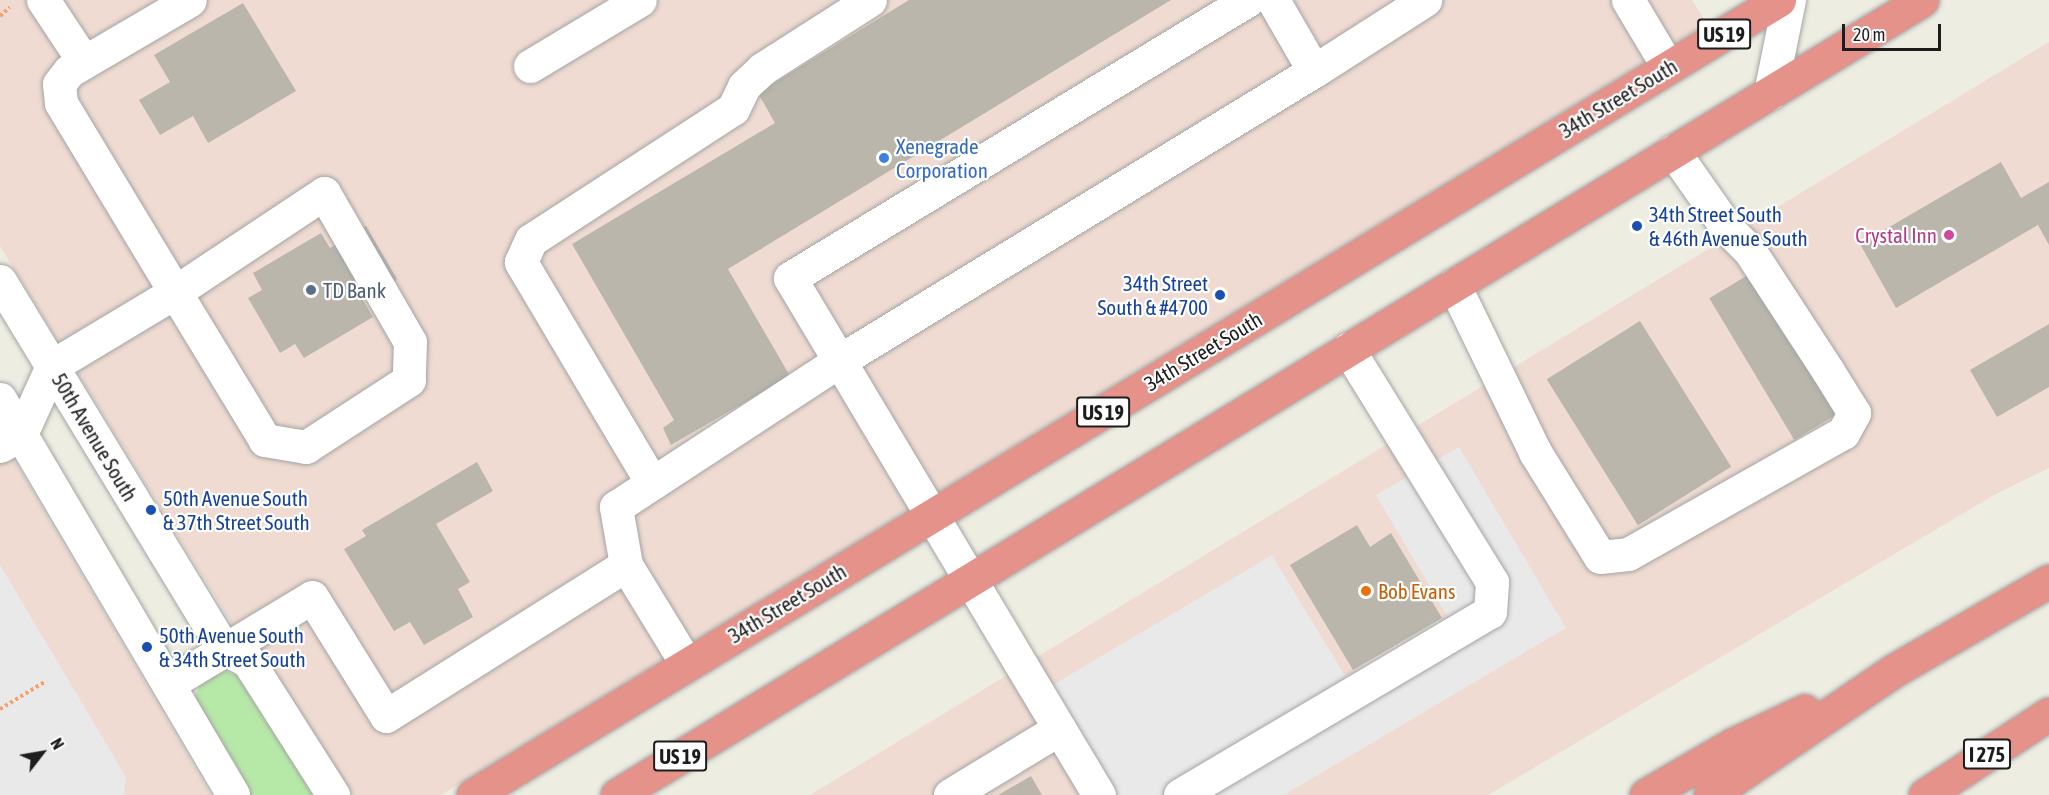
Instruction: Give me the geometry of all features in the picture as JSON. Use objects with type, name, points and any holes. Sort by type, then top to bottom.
[{"type":"highway","name":"34th Street South","points":[[473,795],[686,663],[931,517],[1779,0]]},
{"type":"highway","name":"US 19","points":[[617,795],[1922,0]]},
{"type":"highway","points":[[1710,795],[1893,671],[2049,581]]},
{"type":"highway","points":[[1647,795],[1732,745],[1893,671]]},
{"type":"highway","name":"I 275","points":[[1925,795],[2049,714]]},
{"type":"street","points":[[43,0],[84,62]]},
{"type":"street","points":[[10,440],[52,366],[175,292],[324,193],[410,342],[409,380],[306,447],[265,440],[175,292],[61,103],[59,84],[84,62],[190,0]]},
{"type":"street","points":[[530,66],[640,0]]},
{"type":"street","points":[[652,483],[522,262],[531,240],[733,109],[744,86],[762,69],[870,0]]},
{"type":"street","points":[[1099,795],[790,278],[1248,0]]},
{"type":"street","points":[[1273,0],[1314,71]]},
{"type":"street","points":[[686,663],[626,565],[616,507],[839,361],[1314,71],[1425,0]]},
{"type":"street","points":[[1628,0],[1668,67]]},
{"type":"street","points":[[1770,93],[1788,0]]},
{"type":"street","points":[[1454,285],[1535,452],[1600,558],[1628,554],[1843,433],[1854,413],[1749,250],[1727,228],[1673,151]]},
{"type":"street","name":"50th Avenue South","points":[[0,281],[223,648],[248,661],[333,795]]},
{"type":"street","points":[[1180,795],[1490,612],[1492,582],[1348,349]]},
{"type":"street","points":[[0,399],[10,440],[168,684],[233,795]]},
{"type":"street","points":[[168,684],[223,648],[312,597],[386,716],[626,565]]},
{"type":"street","points":[[950,795],[1059,729]]},
{"type":"path","points":[[0,709],[46,681]]},
{"type":"shaded area","points":[[0,0],[1692,0],[1707,24],[441,795],[353,795],[240,637],[0,246]]},
{"type":"shaded area","points":[[2049,42],[2049,468],[1994,495],[1488,795],[810,795]]},
{"type":"shaded area","points":[[0,436],[211,795],[0,795]]},
{"type":"shaded area","points":[[1459,447],[1566,628],[1284,795],[1116,795],[1051,686],[1272,555],[1345,676],[1447,616],[1376,495]]},
{"type":"shaded area","points":[[0,565],[126,777],[124,795],[0,795]]},
{"type":"green space","points":[[226,671],[240,677],[315,795],[247,795],[196,709],[195,696],[202,679]]},
{"type":"building","points":[[909,0],[1171,0],[728,269],[790,376],[671,445],[663,428],[674,420],[572,244],[775,123],[758,93]]},
{"type":"building","points":[[243,3],[296,91],[208,143],[193,116],[160,135],[139,100],[170,82],[154,55]]},
{"type":"building","name":"Crystal Inn","points":[[2001,162],[2021,198],[2049,182],[2049,245],[2038,225],[1896,308],[1860,244]]},
{"type":"building","points":[[366,226],[397,279],[363,300],[373,317],[304,358],[295,344],[280,353],[248,298],[262,290],[253,273],[321,233],[330,248]]},
{"type":"building","points":[[1753,272],[1838,413],[1794,440],[1709,298]]},
{"type":"building","points":[[1640,321],[1731,467],[1638,525],[1547,379]]},
{"type":"building","points":[[2049,324],[2049,387],[1997,417],[1970,370]]},
{"type":"building","points":[[477,462],[493,491],[436,524],[470,582],[458,589],[473,617],[424,645],[410,622],[394,631],[344,549],[366,536],[362,530]]},
{"type":"building","name":"Bob Evans","points":[[1357,525],[1370,547],[1391,533],[1442,618],[1353,670],[1290,565]]},
{"type":"building","points":[[1031,776],[1042,795],[998,795]]},
{"type":"place","name":"Xenegrade Corporation","points":[[884,158]]},
{"type":"place","name":"34th Street South & 46th Avenue South","points":[[1637,226]]},
{"type":"place","name":"Crystal Inn","points":[[1949,235]]},
{"type":"place","name":"TD Bank","points":[[311,290]]},
{"type":"place","name":"34th Street South & #4700","points":[[1220,295]]},
{"type":"place","name":"50th Avenue South & 37th Street South","points":[[151,510]]},
{"type":"place","name":"Bob Evans","points":[[1366,591]]},
{"type":"place","name":"50th Avenue South & 34th Street South","points":[[147,647]]}]
